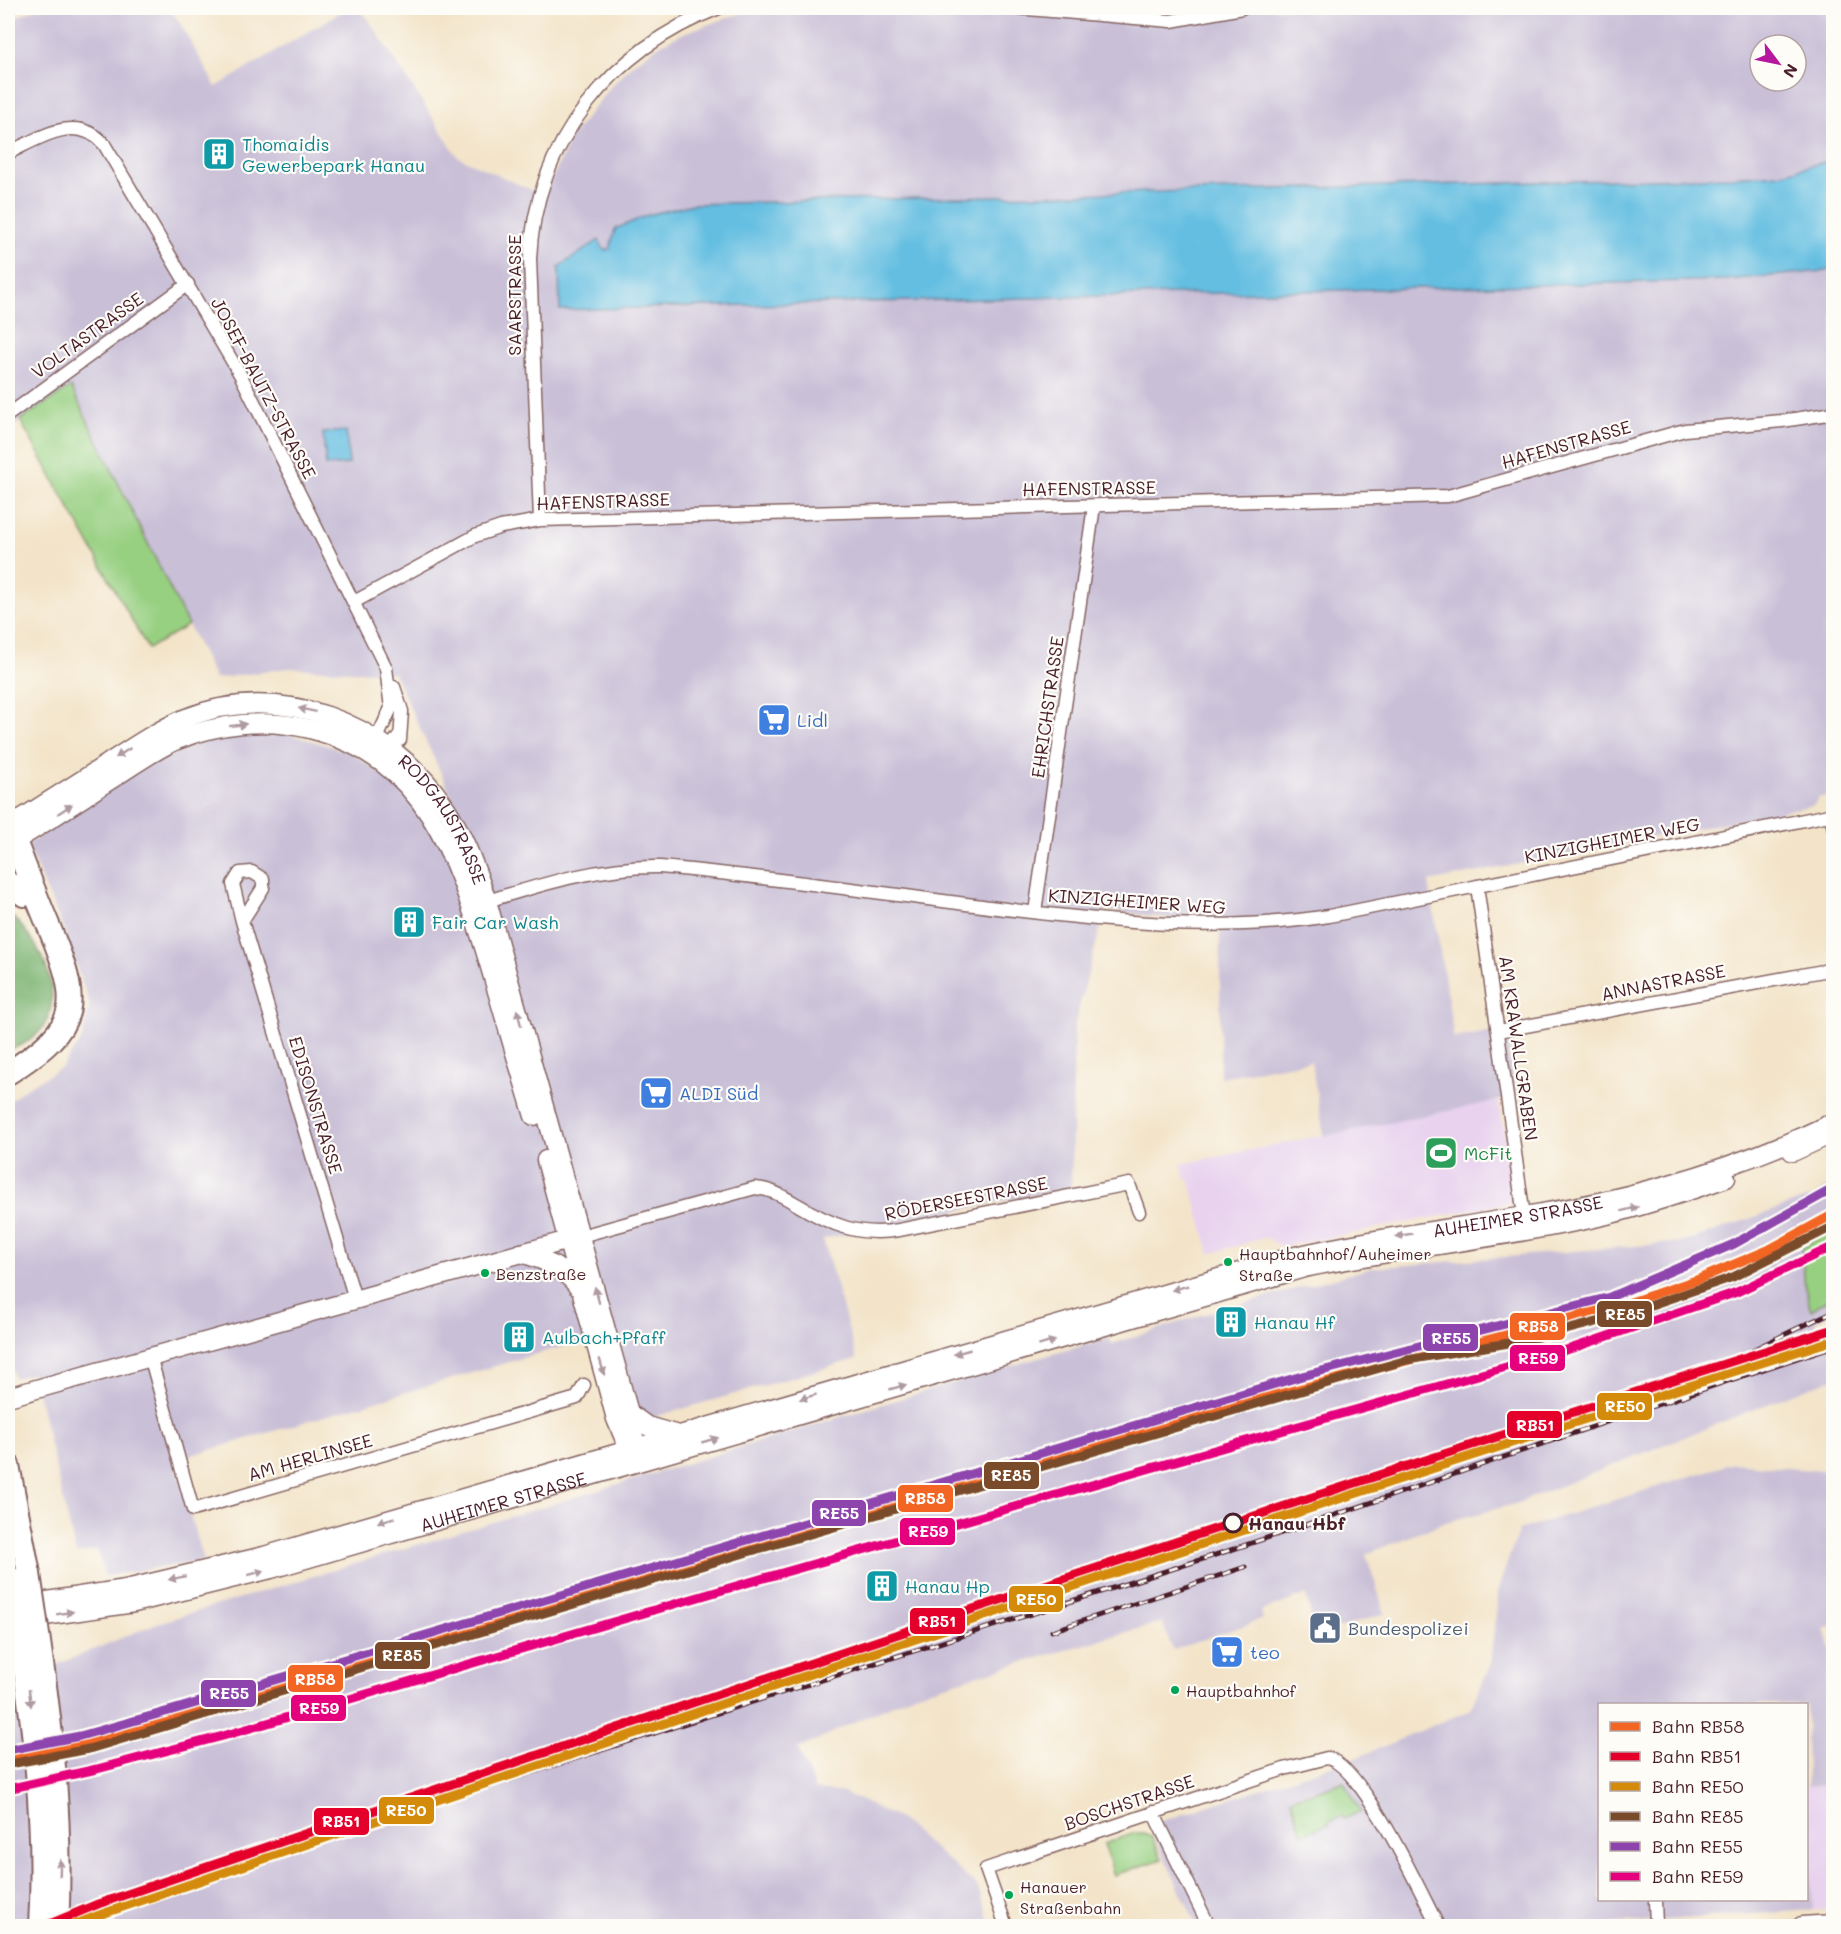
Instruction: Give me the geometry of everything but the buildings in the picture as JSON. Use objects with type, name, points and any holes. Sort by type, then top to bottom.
[{"type":"highway","points":[[8,1072],[52,1040],[63,1023],[71,994],[65,968],[9,837]]},
{"type":"highway","points":[[8,867],[16,889],[51,946],[62,974],[66,999],[57,1026],[45,1041],[28,1052],[8,1060]]},
{"type":"highway","points":[[8,1465],[15,1572],[40,1797],[42,1859],[40,1926]]},
{"type":"highway","points":[[15,1572],[49,1704],[58,1798],[60,1857],[57,1926]]},
{"type":"main road","name":"RODGAUSTRASSE","points":[[9,837],[154,752],[207,730],[278,723],[385,744],[407,761],[433,790],[453,820],[479,903],[574,1238],[622,1416]]},
{"type":"main road","name":"RODGAUSTRASSE","points":[[385,744],[409,786],[431,814],[479,903]]},
{"type":"main road","name":"AUHEIMER STRASSE","points":[[8,1622],[173,1594],[622,1466],[1291,1257],[1360,1242],[1524,1216],[1607,1199],[1738,1163],[1793,1142],[1833,1122]]},
{"type":"main road","points":[[1793,1152],[1833,1132]]},
{"type":"main road","name":"AUHEIMER STRASSE","points":[[8,1606],[126,1589],[214,1570],[679,1435],[1304,1268],[1416,1246],[1531,1230],[1647,1204],[1793,1152]]},
{"type":"main road","name":"RODGAUSTRASSE","points":[[574,1238],[581,1291],[622,1416],[635,1438],[633,1448]]},
{"type":"main road","points":[[8,1397],[574,1238]]},
{"type":"main road","points":[[521,1253],[552,1263],[570,1276],[581,1291]]},
{"type":"main road","points":[[591,1460],[607,1445],[622,1416],[679,1435]]},
{"type":"main road","points":[[622,1466],[633,1448],[654,1456]]},
{"type":"main road","points":[[1802,1926],[1833,1924]]},
{"type":"street","name":"SAARSTRASSE","points":[[540,520],[530,259],[532,224],[541,187],[568,131],[605,82],[629,59],[657,38],[719,8]]},
{"type":"street","points":[[1016,8],[1171,21],[1242,8]]},
{"type":"street","name":"JOSEF-BAUTZ-STRASSE","points":[[8,153],[65,129],[80,128],[93,134],[104,144],[241,376],[387,672],[391,708],[385,744]]},
{"type":"street","name":"VOLTASTRASSE","points":[[8,415],[188,284]]},
{"type":"street","name":"HAFENSTRASSE","points":[[354,602],[468,539],[501,527],[540,520],[1448,496],[1684,430],[1782,422],[1833,413]]},
{"type":"street","name":"EHRICHSTRASSE","points":[[1035,912],[1094,506]]},
{"type":"street","points":[[385,744],[402,711],[387,672]]},
{"type":"street","points":[[1832,814],[1833,830]]},
{"type":"street","name":"KINZIGHEIMER WEG","points":[[479,903],[589,872],[633,867],[660,867],[1035,912],[1149,923],[1265,924],[1329,916],[1832,814]]},
{"type":"street","name":"AM KRAWALLGRABEN","points":[[1477,886],[1524,1216]]},
{"type":"street","name":"EDISONSTRASSE","points":[[242,921],[355,1299]]},
{"type":"street","name":"ANNASTRASSE","points":[[1499,1031],[1833,969]]},
{"type":"street","name":"RÖDERSEESTRASSE","points":[[574,1238],[755,1188],[774,1192],[828,1222],[869,1233],[899,1230],[1129,1184],[1139,1212]]},
{"type":"street","name":"AM HERLINSEE","points":[[150,1356],[193,1510],[577,1398],[585,1385]]},
{"type":"street","name":"BOSCHSTRASSE","points":[[1006,1926],[986,1869],[1321,1758],[1333,1759],[1345,1767],[1363,1790],[1438,1926]]},
{"type":"street","points":[[1153,1812],[1209,1926]]},
{"type":"street","points":[[1655,1901],[1656,1926]]},
{"type":"shaded area","points":[[38,8],[166,8],[177,18],[216,87],[341,12],[357,10],[367,17],[458,157],[544,196],[571,137],[611,86],[633,64],[661,44],[686,32],[757,8],[1833,9],[1833,160],[1778,174],[693,204],[648,215],[615,229],[611,249],[604,250],[599,240],[560,309],[1726,280],[1833,269],[1833,795],[1818,798],[1814,805],[1429,882],[1454,1038],[1506,1029],[1515,1097],[1324,1136],[1311,1061],[1220,1077],[1220,919],[1167,918],[1105,910],[1074,1026],[1071,1187],[823,1239],[857,1359],[647,1419],[637,1406],[614,1333],[540,1353],[175,1460],[203,1561],[105,1576],[97,1550],[76,1554],[33,1373],[14,1378],[8,1344],[8,1103],[23,1090],[61,1068],[82,1039],[90,1005],[60,921],[27,845],[134,772],[209,738],[285,733],[350,752],[402,788],[434,830],[453,799],[394,673],[288,668],[215,679],[71,387],[20,420],[8,434],[8,21]]},
{"type":"shaded area","points":[[8,567],[15,603],[8,683]]},
{"type":"shaded area","points":[[1498,1100],[1517,1201],[1281,1247],[1266,1237],[1210,1254],[1189,1179],[1185,1179],[1181,1164]]},
{"type":"shaded area","points":[[1833,1182],[1833,1228],[1802,1248],[1805,1288],[1811,1310],[1833,1296],[1833,1312],[1815,1321],[1818,1327],[1833,1321],[1833,1378],[1515,1504],[1446,1522],[1366,1554],[1385,1614],[1316,1635],[1306,1595],[1261,1611],[1263,1619],[1173,1650],[1162,1622],[914,1694],[798,1749],[816,1790],[845,1793],[900,1819],[977,1886],[992,1926],[8,1926],[8,1685],[155,1624],[986,1373],[1109,1338],[1112,1344],[1202,1315],[1371,1268],[1684,1242],[1814,1196]]},
{"type":"shaded area","points":[[1733,1463],[1833,1472],[1833,1626],[1825,1629],[1834,1660],[1832,1785],[1808,1786],[1808,1703],[1598,1703],[1598,1901],[1808,1901],[1808,1827],[1813,1910],[1578,1926],[1494,1926],[1470,1916],[1453,1918],[1445,1926],[1197,1926],[1149,1825],[1361,1756],[1470,1710],[1490,1666],[1499,1586],[1519,1530]]},
{"type":"shaded area","points":[[1831,1737],[1833,1737],[1833,1910],[1813,1910],[1808,1786],[1832,1785]]},
{"type":"green space","points":[[71,387],[188,625],[148,649],[20,420]]},
{"type":"green space","points":[[8,913],[36,946],[46,966],[51,987],[51,1007],[45,1025],[31,1040],[8,1050]]},
{"type":"green space","points":[[1833,1228],[1833,1296],[1811,1310],[1805,1288],[1802,1247]]},
{"type":"green space","points":[[1344,1782],[1361,1811],[1344,1819],[1342,1816],[1329,1821],[1329,1824],[1302,1834],[1291,1799]]},
{"type":"green space","points":[[1135,1833],[1152,1837],[1162,1859],[1114,1875],[1104,1844]]},
{"type":"water","points":[[1833,160],[1833,269],[1825,271],[1726,280],[560,310],[559,267],[599,240],[604,250],[610,249],[615,229],[648,215],[693,204],[1732,177],[1778,174]]},
{"type":"water","points":[[346,431],[349,464],[326,466],[323,433]]},
{"type":"railway","points":[[1676,1379],[1748,1352],[1834,1311]]},
{"type":"railway","points":[[328,1834],[391,1820],[596,1752],[1212,1556],[1834,1346]]},
{"type":"railway","points":[[1600,1411],[1664,1393]]},
{"type":"railway","points":[[1052,1631],[1245,1567]]},
{"type":"rail line","name":"RE55","points":[[8,1750],[80,1736],[176,1709],[1302,1376],[1610,1297],[1734,1244],[1829,1191]]},
{"type":"rail line","name":"RB58","points":[[8,1761],[82,1746],[179,1719],[1264,1398],[1628,1303],[1699,1279],[1768,1250],[1834,1214]]},
{"type":"rail line","name":"RE85","points":[[10,1764],[89,1749],[748,1552],[1407,1360],[1527,1340],[1616,1317],[1733,1277],[1834,1226]]},
{"type":"rail line","name":"RE59","points":[[12,1788],[97,1769],[223,1736],[750,1582],[1573,1348],[1737,1292],[1834,1246]]},
{"type":"rail line","name":"RB51","points":[[45,1926],[98,1904],[964,1612],[1616,1398],[1834,1329]]},
{"type":"rail line","name":"RE50","points":[[71,1926],[966,1622],[1400,1479],[1834,1340]]},
{"type":"place","name":"Thomaidis Gewerbepark Hanau","points":[[219,154]]},
{"type":"place","name":"Lidl","points":[[774,720]]},
{"type":"place","name":"Fair Car Wash","points":[[409,922]]},
{"type":"place","name":"ALDI Süd","points":[[656,1093]]},
{"type":"place","name":"McFit","points":[[1441,1153]]},
{"type":"place","name":"Hauptbahnhof/Auheimer Straße","points":[[1228,1262]]},
{"type":"place","name":"Benzstraße","points":[[485,1273]]},
{"type":"place","name":"Hanau Hf","points":[[1231,1322]]},
{"type":"place","name":"Aulbach+Pfaff","points":[[519,1337]]},
{"type":"place","name":"Hanau Hbf","points":[[1233,1523]]},
{"type":"place","name":"Hanau Hp","points":[[882,1586]]},
{"type":"place","name":"Bundespolizei","points":[[1325,1628]]},
{"type":"place","name":"teo","points":[[1227,1652]]},
{"type":"place","name":"Hauptbahnhof","points":[[1175,1690]]},
{"type":"place","name":"Hanauer Straßenbahn","points":[[1009,1895]]}]
